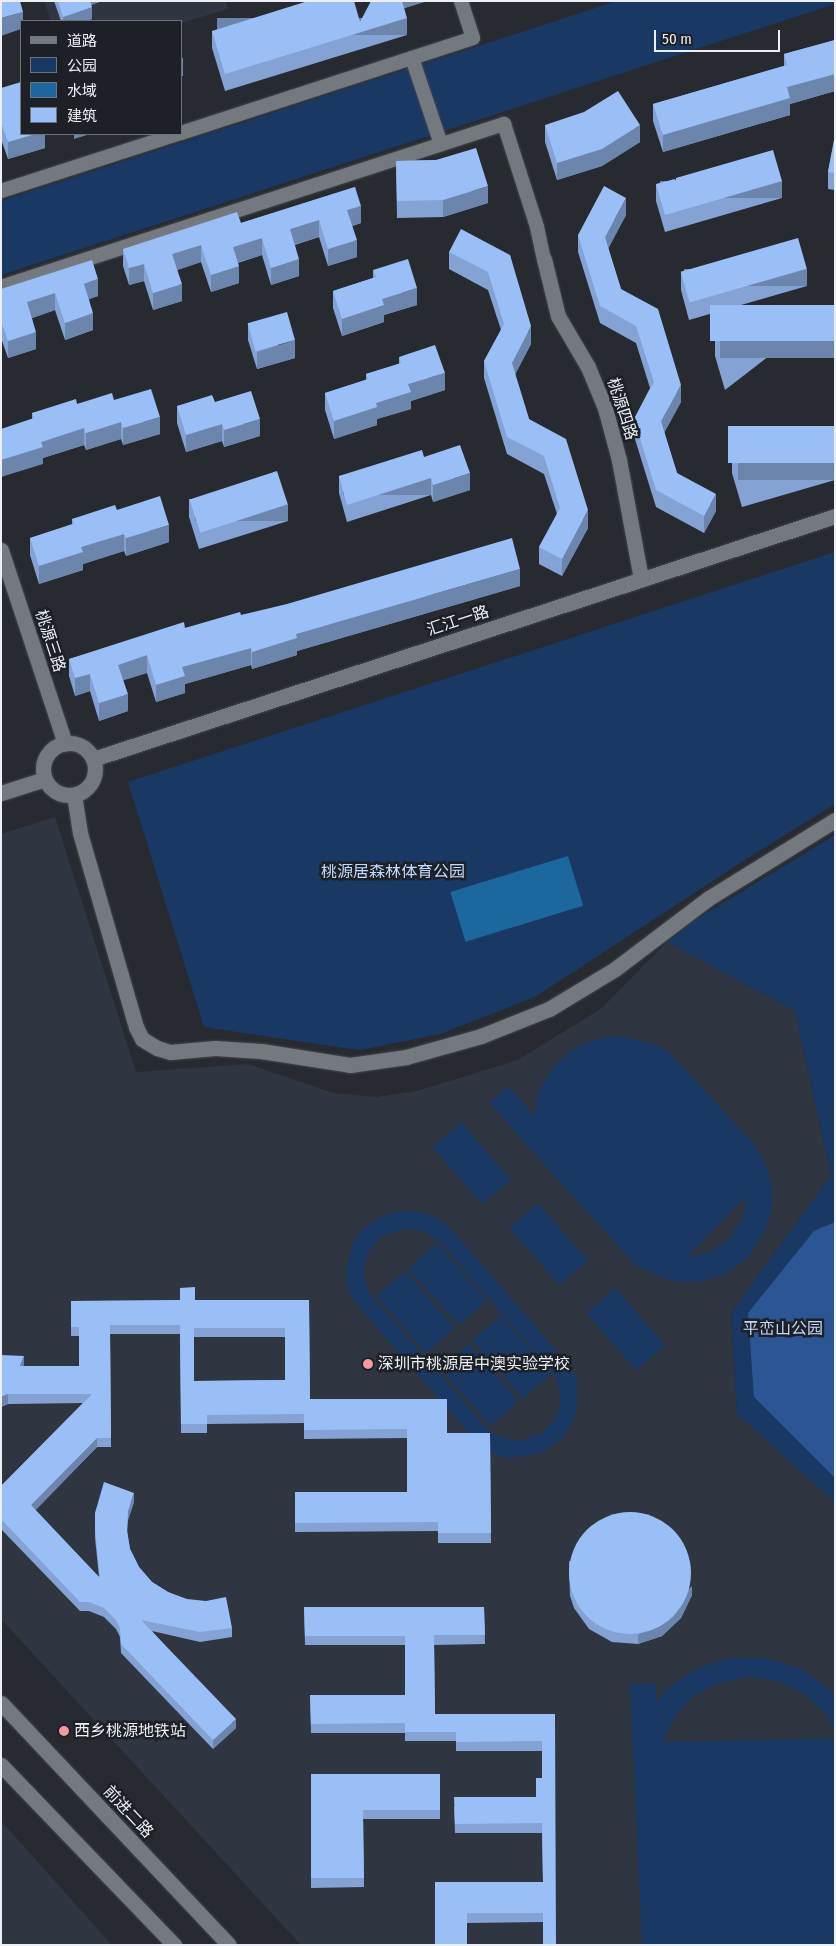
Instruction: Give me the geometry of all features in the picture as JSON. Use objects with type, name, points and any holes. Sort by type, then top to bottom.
[{"type":"street","points":[[182,132],[473,38],[461,1]]},
{"type":"street","points":[[412,58],[441,144]]},
{"type":"street","points":[[1,287],[504,124],[537,227],[544,259]]},
{"type":"street","points":[[1,191],[174,135]]},
{"type":"street","name":"桃源四路","points":[[544,259],[558,316],[588,367],[606,408],[619,460],[641,579]]},
{"type":"street","name":"汇江一路","points":[[92,760],[835,516]]},
{"type":"street","name":"桃源三路","points":[[1,550],[65,744]]},
{"type":"street","points":[[65,744],[82,747],[92,760],[95,767],[92,782],[87,788],[74,795],[66,795],[53,790],[45,779],[44,764],[46,757],[51,750],[65,744]]},
{"type":"street","points":[[1,793],[45,779]]},
{"type":"street","points":[[74,795],[80,832],[136,1028],[142,1039],[156,1048],[170,1052],[215,1048],[261,1051],[350,1065],[406,1057],[482,1036],[548,1009],[615,970],[709,898],[835,820]]},
{"type":"street","name":"前进二路","points":[[1,1704],[229,1945]]},
{"type":"street","points":[[1,1764],[174,1945]]},
{"type":"shaded area","points":[[44,1],[226,1],[228,9],[182,23],[182,20],[51,20]]},
{"type":"shaded area","name":"深圳市桃源居中澳实验学校","points":[[55,817],[136,1072],[248,1064],[333,1093],[376,1097],[417,1091],[518,1060],[602,1008],[667,942],[795,1011],[831,1175],[731,1313],[737,1414],[835,1502],[835,1945],[301,1945],[1,1619],[1,834]]},
{"type":"shaded area","points":[[1,1821],[112,1945],[1,1945]]},
{"type":"green space","points":[[617,1],[835,1],[835,4],[1,275],[1,201]]},
{"type":"green space","name":"桃源居森林体育公园","points":[[835,552],[835,804],[757,852],[535,997],[440,1034],[359,1050],[204,1027],[128,782]]},
{"type":"green space","points":[[835,835],[835,1502],[737,1414],[731,1313],[831,1175],[795,1011],[667,942],[695,920]]},
{"type":"green space","points":[[620,1036],[655,1044],[670,1053],[752,1142],[761,1155],[772,1189],[772,1207],[768,1224],[750,1255],[736,1267],[721,1275],[703,1281],[686,1282],[668,1280],[635,1265],[489,1103],[508,1086],[534,1115],[538,1094],[556,1064],[570,1052],[585,1043],[602,1038]],"holes":[[[746,1197],[744,1216],[731,1237],[711,1252],[687,1257]]]},
{"type":"green space","points":[[461,1122],[511,1179],[482,1204],[432,1147]]},
{"type":"green space","points":[[538,1203],[588,1260],[559,1285],[509,1228]]},
{"type":"green space","points":[[400,1211],[415,1211],[430,1215],[443,1222],[453,1231],[572,1369],[577,1383],[577,1412],[563,1438],[538,1454],[509,1458],[494,1454],[481,1447],[353,1300],[347,1286],[346,1272],[353,1243],[361,1231],[373,1221]],"holes":[[[402,1229],[423,1231],[441,1243],[556,1377],[561,1397],[559,1408],[556,1418],[542,1433],[522,1440],[511,1440],[491,1433],[368,1292],[363,1272],[369,1251],[383,1236]]]},
{"type":"green space","name":"平峦山公园","points":[[835,1222],[835,1478],[754,1397],[748,1313],[814,1231]]},
{"type":"green space","points":[[437,1243],[487,1300],[458,1325],[408,1268]]},
{"type":"green space","points":[[405,1271],[455,1328],[426,1353],[376,1296]]},
{"type":"green space","points":[[615,1288],[665,1345],[636,1370],[586,1313]]},
{"type":"green space","points":[[501,1316],[552,1374],[523,1399],[472,1341]]},
{"type":"green space","points":[[469,1344],[519,1401],[490,1426],[440,1369]]},
{"type":"green space","points":[[730,1658],[766,1658],[801,1669],[831,1690],[835,1696],[835,1732],[826,1714],[805,1694],[779,1681],[750,1677],[721,1682],[695,1695],[675,1716],[662,1742],[835,1738],[835,1945],[642,1945],[630,1684],[655,1683],[656,1703],[666,1690],[695,1669]]},
{"type":"water","points":[[568,856],[583,906],[466,942],[450,892]]},
{"type":"building","points":[[1,1],[20,1],[23,12],[1,18]]},
{"type":"building","points":[[58,1],[90,1],[92,7],[63,17]]},
{"type":"building","points":[[308,1],[354,1],[360,22],[371,1],[402,1],[407,18],[225,74],[212,31]]},
{"type":"building","points":[[835,40],[835,74],[787,87],[790,98],[663,135],[653,104],[787,65],[784,54]]},
{"type":"building","points":[[20,82],[20,135],[32,135],[8,142],[1,122],[1,88]]},
{"type":"building","points":[[618,91],[640,125],[602,149],[557,163],[545,125],[584,112]]},
{"type":"building","points":[[835,135],[835,173],[828,172]]},
{"type":"building","points":[[476,148],[488,186],[443,200],[397,201],[396,161],[436,160]]},
{"type":"building","points":[[773,150],[782,181],[665,215],[656,184],[675,179],[676,181],[676,178]]},
{"type":"building","points":[[604,186],[626,198],[605,237],[621,289],[658,309],[681,385],[661,421],[677,473],[716,494],[704,516],[656,490],[634,419],[654,382],[636,326],[600,306],[578,235]]},
{"type":"building","points":[[355,187],[361,206],[347,210],[357,240],[328,249],[319,220],[290,229],[299,259],[271,268],[262,238],[233,247],[239,266],[211,275],[201,245],[172,254],[182,284],[153,293],[144,264],[129,268],[123,249],[237,212],[241,223]]},
{"type":"building","points":[[461,229],[510,255],[531,326],[512,363],[529,419],[566,439],[588,510],[562,559],[539,547],[560,508],[544,456],[507,437],[484,361],[504,324],[488,272],[449,252]]},
{"type":"building","points":[[798,238],[807,269],[690,302],[681,272]]},
{"type":"building","points":[[408,259],[417,288],[382,299],[384,305],[342,319],[333,291],[376,277],[373,270]]},
{"type":"building","points":[[92,260],[98,279],[84,284],[93,313],[65,323],[55,293],[27,302],[36,332],[8,341],[1,321],[1,289]]},
{"type":"building","points":[[710,305],[835,305],[835,341],[710,341]]},
{"type":"building","points":[[287,312],[295,340],[256,351],[248,323]]},
{"type":"building","points":[[435,345],[445,373],[408,384],[411,392],[376,403],[377,407],[334,421],[325,393],[368,379],[366,374],[401,363],[399,357]]},
{"type":"building","points":[[151,389],[160,417],[123,428],[121,422],[86,433],[84,428],[41,442],[43,447],[1,460],[1,429],[34,418],[32,413],[76,399],[77,404],[112,393],[114,400]]},
{"type":"building","points":[[251,391],[260,419],[224,430],[222,424],[186,435],[177,406],[212,395],[215,402]]},
{"type":"building","points":[[728,426],[835,426],[835,463],[728,463]]},
{"type":"building","points":[[460,445],[470,473],[433,485],[431,478],[347,505],[339,476],[422,450],[424,457]]},
{"type":"building","points":[[277,471],[288,504],[200,533],[190,499]]},
{"type":"building","points":[[160,496],[169,525],[126,538],[124,534],[81,547],[83,552],[39,566],[30,538],[74,524],[72,519],[115,505],[117,510]]},
{"type":"building","points":[[512,538],[520,569],[296,634],[297,638],[252,652],[251,648],[182,667],[185,676],[156,685],[147,655],[118,665],[128,694],[99,703],[90,674],[75,678],[69,659],[184,622],[185,628],[240,612],[241,615],[287,604]]},
{"type":"building","points":[[195,1287],[195,1300],[309,1300],[310,1399],[447,1399],[447,1433],[490,1433],[491,1533],[438,1533],[438,1522],[295,1523],[295,1492],[407,1492],[407,1429],[304,1430],[304,1414],[207,1415],[207,1424],[181,1424],[180,1325],[110,1325],[111,1438],[97,1438],[31,1505],[100,1578],[95,1513],[104,1482],[134,1493],[128,1511],[127,1530],[130,1549],[139,1567],[152,1582],[168,1592],[187,1599],[206,1601],[226,1597],[232,1628],[200,1632],[141,1620],[236,1719],[213,1740],[121,1644],[120,1628],[116,1620],[104,1608],[89,1602],[80,1602],[1,1519],[1,1507],[3,1505],[1,1504],[1,1486],[92,1394],[8,1394],[1,1397],[1,1355],[24,1356],[20,1366],[79,1366],[79,1327],[71,1327],[71,1301],[180,1300],[180,1288]],"holes":[[[194,1328],[285,1328],[285,1380],[194,1381]]]},
{"type":"building","points":[[630,1512],[653,1516],[673,1530],[687,1550],[691,1573],[687,1596],[673,1616],[653,1630],[630,1634],[607,1630],[587,1616],[573,1596],[569,1573],[573,1550],[587,1530],[607,1516]]},
{"type":"building","points":[[304,1607],[484,1607],[485,1635],[434,1635],[435,1714],[555,1714],[556,1945],[543,1945],[543,1913],[467,1913],[467,1945],[435,1945],[435,1882],[543,1882],[542,1823],[455,1824],[454,1797],[536,1797],[536,1778],[542,1778],[542,1741],[456,1742],[456,1732],[405,1732],[405,1723],[311,1724],[310,1695],[405,1695],[405,1636],[305,1636]]},
{"type":"building","points":[[311,1774],[440,1774],[440,1810],[363,1810],[364,1878],[311,1878]]},
{"type":"place","name":"深圳市桃源居中澳实验学校","points":[[368,1364]]},
{"type":"place","name":"西乡桃源地铁站","points":[[64,1731]]}]
